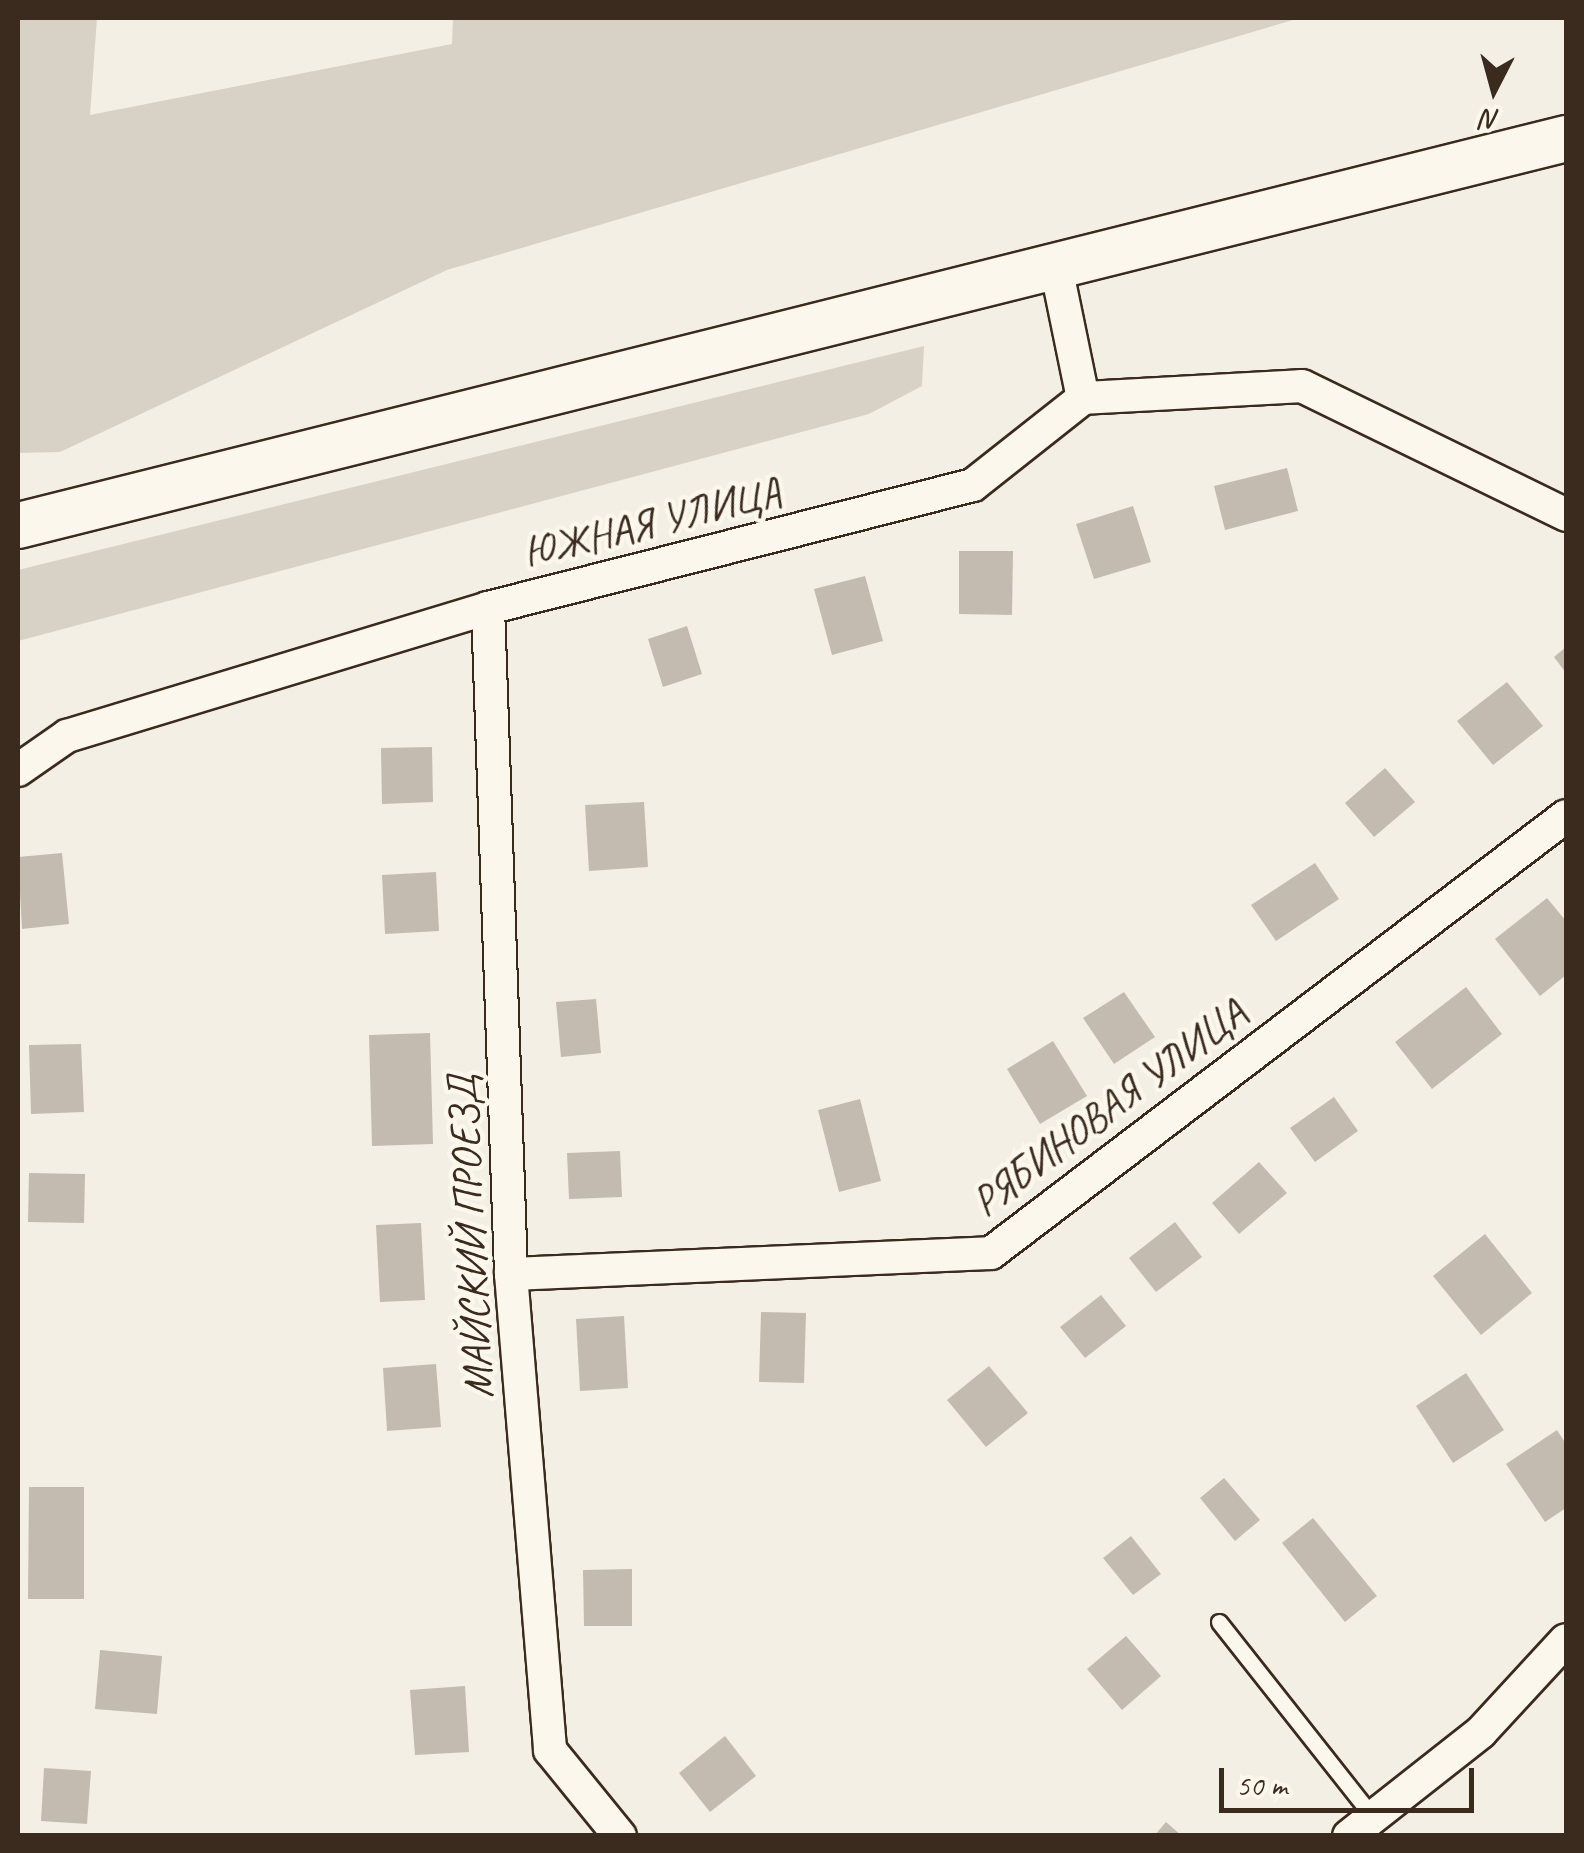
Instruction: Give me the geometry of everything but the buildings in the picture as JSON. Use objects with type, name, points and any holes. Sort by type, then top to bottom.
[{"type":"street","points":[[18,525],[1055,262],[1566,138]]},
{"type":"street","points":[[1055,262],[1083,398],[1302,386],[1566,515]]},
{"type":"street","name":"ЮЖНАЯ УЛИЦА","points":[[18,770],[67,736],[488,608],[973,485],[1083,398]]},
{"type":"street","name":"МАЙСКИЙ ПРОЕЗД","points":[[488,608],[511,1274],[550,1750],[620,1836]]},
{"type":"street","name":"РЯБИНОВАЯ УЛИЦА","points":[[511,1274],[991,1253],[1566,816]]},
{"type":"street","points":[[1361,1826],[1481,1732],[1566,1640]]},
{"type":"lane","points":[[1219,1622],[1361,1826]]},
{"type":"shaded area","points":[[18,18],[97,18],[90,115],[452,44],[453,18],[1300,18],[447,270],[60,452],[18,453]]},
{"type":"shaded area","points":[[924,346],[922,386],[869,414],[18,641],[18,570]]}]
